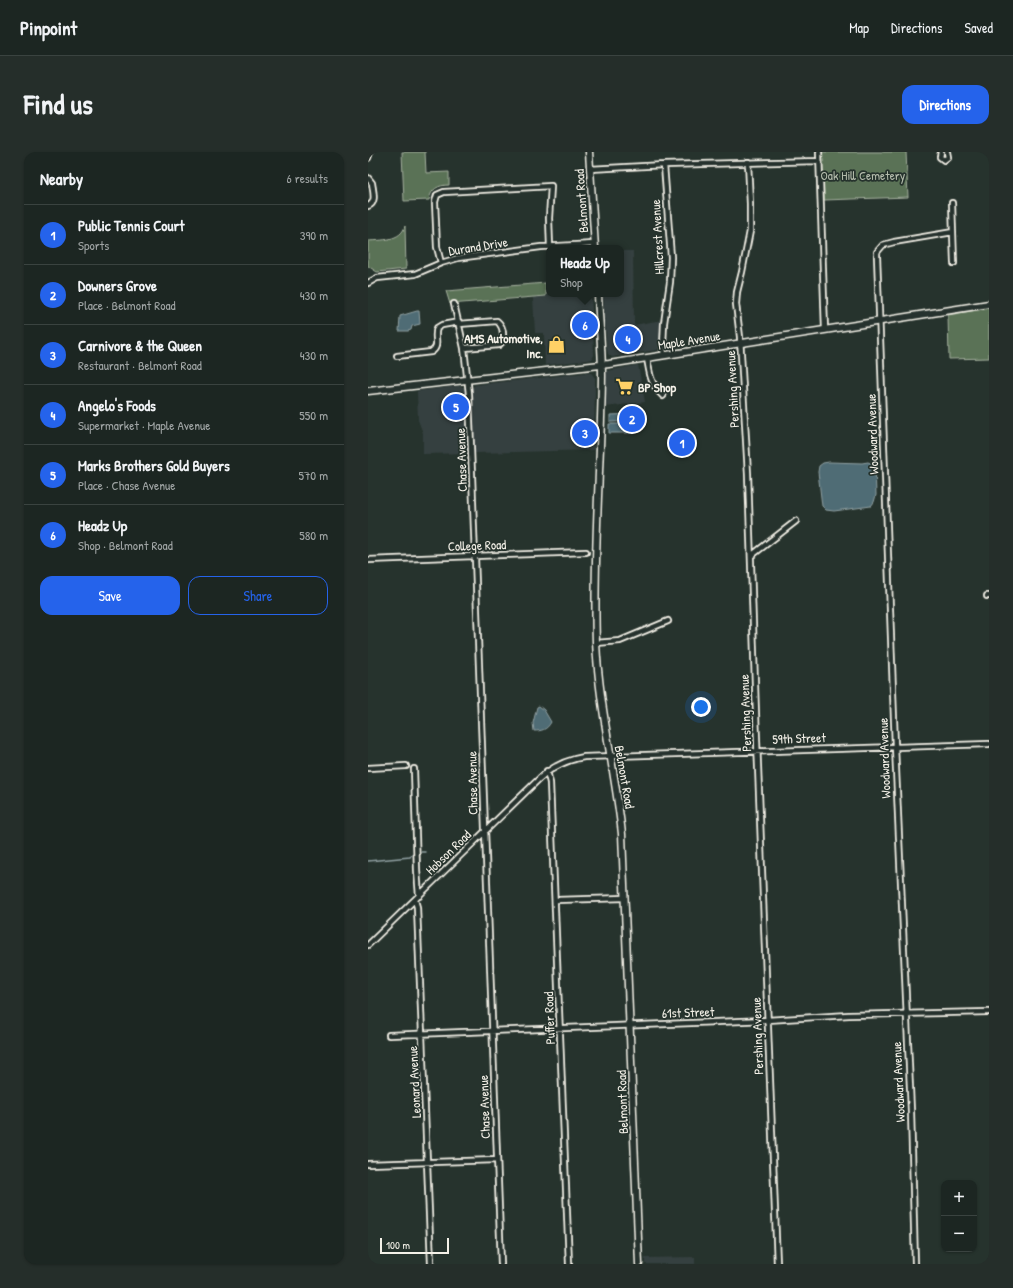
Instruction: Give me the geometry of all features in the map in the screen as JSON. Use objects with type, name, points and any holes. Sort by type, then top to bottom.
[{"type":"main road","name":"Belmont Road","points":[[589,152],[595,245]]},
{"type":"main road","name":"Belmont Road","points":[[598,297],[602,365],[596,643],[600,691],[620,814],[625,898],[639,1264]]},
{"type":"main road","name":"Maple Avenue","points":[[368,391],[602,365],[989,304]]},
{"type":"street","points":[[368,158],[370,152]]},
{"type":"street","points":[[818,152],[825,330]]},
{"type":"street","points":[[941,152],[940,158],[944,160],[948,157],[947,152]]},
{"type":"street","points":[[590,169],[748,162],[819,161]]},
{"type":"street","name":"Pershing Avenue","points":[[748,162],[750,231],[736,297],[748,474],[777,1264]]},
{"type":"street","name":"Hillcrest Avenue","points":[[664,165],[670,257],[670,282],[664,323],[664,355]]},
{"type":"street","points":[[368,178],[372,183],[373,202],[368,206]]},
{"type":"street","points":[[441,263],[437,247],[435,202],[437,195],[444,192],[551,186],[549,218],[550,245]]},
{"type":"street","points":[[952,203],[954,263]]},
{"type":"street","name":"Woodward Avenue","points":[[915,1264],[911,1111],[895,746],[877,252],[883,245],[894,242],[953,232]]},
{"type":"street","name":"Durand Drive","points":[[368,283],[377,278],[415,274],[441,263],[458,258],[546,247]]},
{"type":"street","name":"Chase Avenue","points":[[454,304],[464,348],[468,380],[501,1264]]},
{"type":"street","points":[[397,356],[434,351],[436,346],[435,331],[436,328],[442,325],[497,321],[502,327],[502,342],[499,345],[464,348]]},
{"type":"street","points":[[647,358],[650,379],[656,389],[663,396]]},
{"type":"street","points":[[751,556],[796,521]]},
{"type":"street","name":"College Road","points":[[368,560],[586,552]]},
{"type":"street","points":[[596,643],[620,641],[668,621]]},
{"type":"street","name":"59th Street","points":[[610,756],[989,744]]},
{"type":"street","name":"Hobson Road","points":[[368,945],[554,766],[568,760],[584,757],[610,756]]},
{"type":"street","points":[[368,768],[406,766]]},
{"type":"street","points":[[414,769],[419,896]]},
{"type":"street","name":"Puffer Road","points":[[548,771],[550,783],[556,900],[569,1264]]},
{"type":"street","points":[[556,900],[625,898]]},
{"type":"street","name":"Leonard Avenue","points":[[415,900],[418,907],[432,1264]]},
{"type":"street","name":"61st Street","points":[[389,1035],[630,1026],[849,1015],[906,1015],[989,1012]]},
{"type":"street","points":[[368,1164],[497,1160]]},
{"type":"shaded area","points":[[624,251],[633,251],[634,325],[662,320],[660,347],[657,350],[612,357],[608,354],[603,297],[624,297]]},
{"type":"shaded area","points":[[533,297],[591,297],[594,355],[592,359],[545,365],[544,333],[535,333]]},
{"type":"shaded area","points":[[638,365],[645,402],[605,407],[607,371]]},
{"type":"shaded area","points":[[591,373],[595,378],[594,450],[474,453],[472,388],[475,385]]},
{"type":"shaded area","points":[[459,386],[464,387],[466,391],[468,453],[423,454],[423,433],[418,420],[417,391]]},
{"type":"shaded area","points":[[695,1257],[695,1264],[645,1264],[645,1258]]},
{"type":"green space","points":[[402,152],[425,152],[426,173],[449,172],[449,185],[438,187],[433,190],[429,200],[404,201]]},
{"type":"green space","name":"Oak Hill Cemetery","points":[[822,152],[906,152],[908,197],[824,200]]},
{"type":"green space","points":[[405,226],[406,269],[377,272],[368,266],[368,241],[384,240],[395,237],[403,231]]},
{"type":"green space","points":[[546,283],[546,296],[450,304],[446,291]]},
{"type":"green space","points":[[989,308],[989,358],[949,359],[948,315]]},
{"type":"green space","points":[[673,431],[690,431],[690,455],[673,455]]},
{"type":"water","points":[[419,311],[420,324],[412,326],[411,330],[408,331],[399,331],[400,316]]},
{"type":"water","points":[[635,414],[635,421],[610,422],[610,415]]},
{"type":"water","points":[[609,424],[635,424],[635,433],[609,433]]},
{"type":"water","points":[[868,462],[875,465],[876,495],[871,506],[834,511],[826,510],[822,506],[818,472],[819,466],[823,463]]},
{"type":"water","points":[[539,706],[544,710],[551,722],[544,730],[534,731],[533,723],[537,707]]},
{"type":"waterway","points":[[368,861],[410,857],[412,854]]},
{"type":"place","name":"Headz Up","points":[[585,325]]},
{"type":"place","name":"Angelo's Foods","points":[[628,339]]},
{"type":"place","name":"AMS Automotive, Inc.","points":[[556,345]]},
{"type":"place","name":"BP Shop","points":[[625,387]]},
{"type":"place","name":"Marks Brothers Gold Buyers","points":[[456,407]]},
{"type":"place","name":"Downers Grove","points":[[632,419]]},
{"type":"place","name":"Carnivore & the Queen","points":[[585,433]]},
{"type":"place","name":"Public Tennis Court","points":[[682,443]]}]
